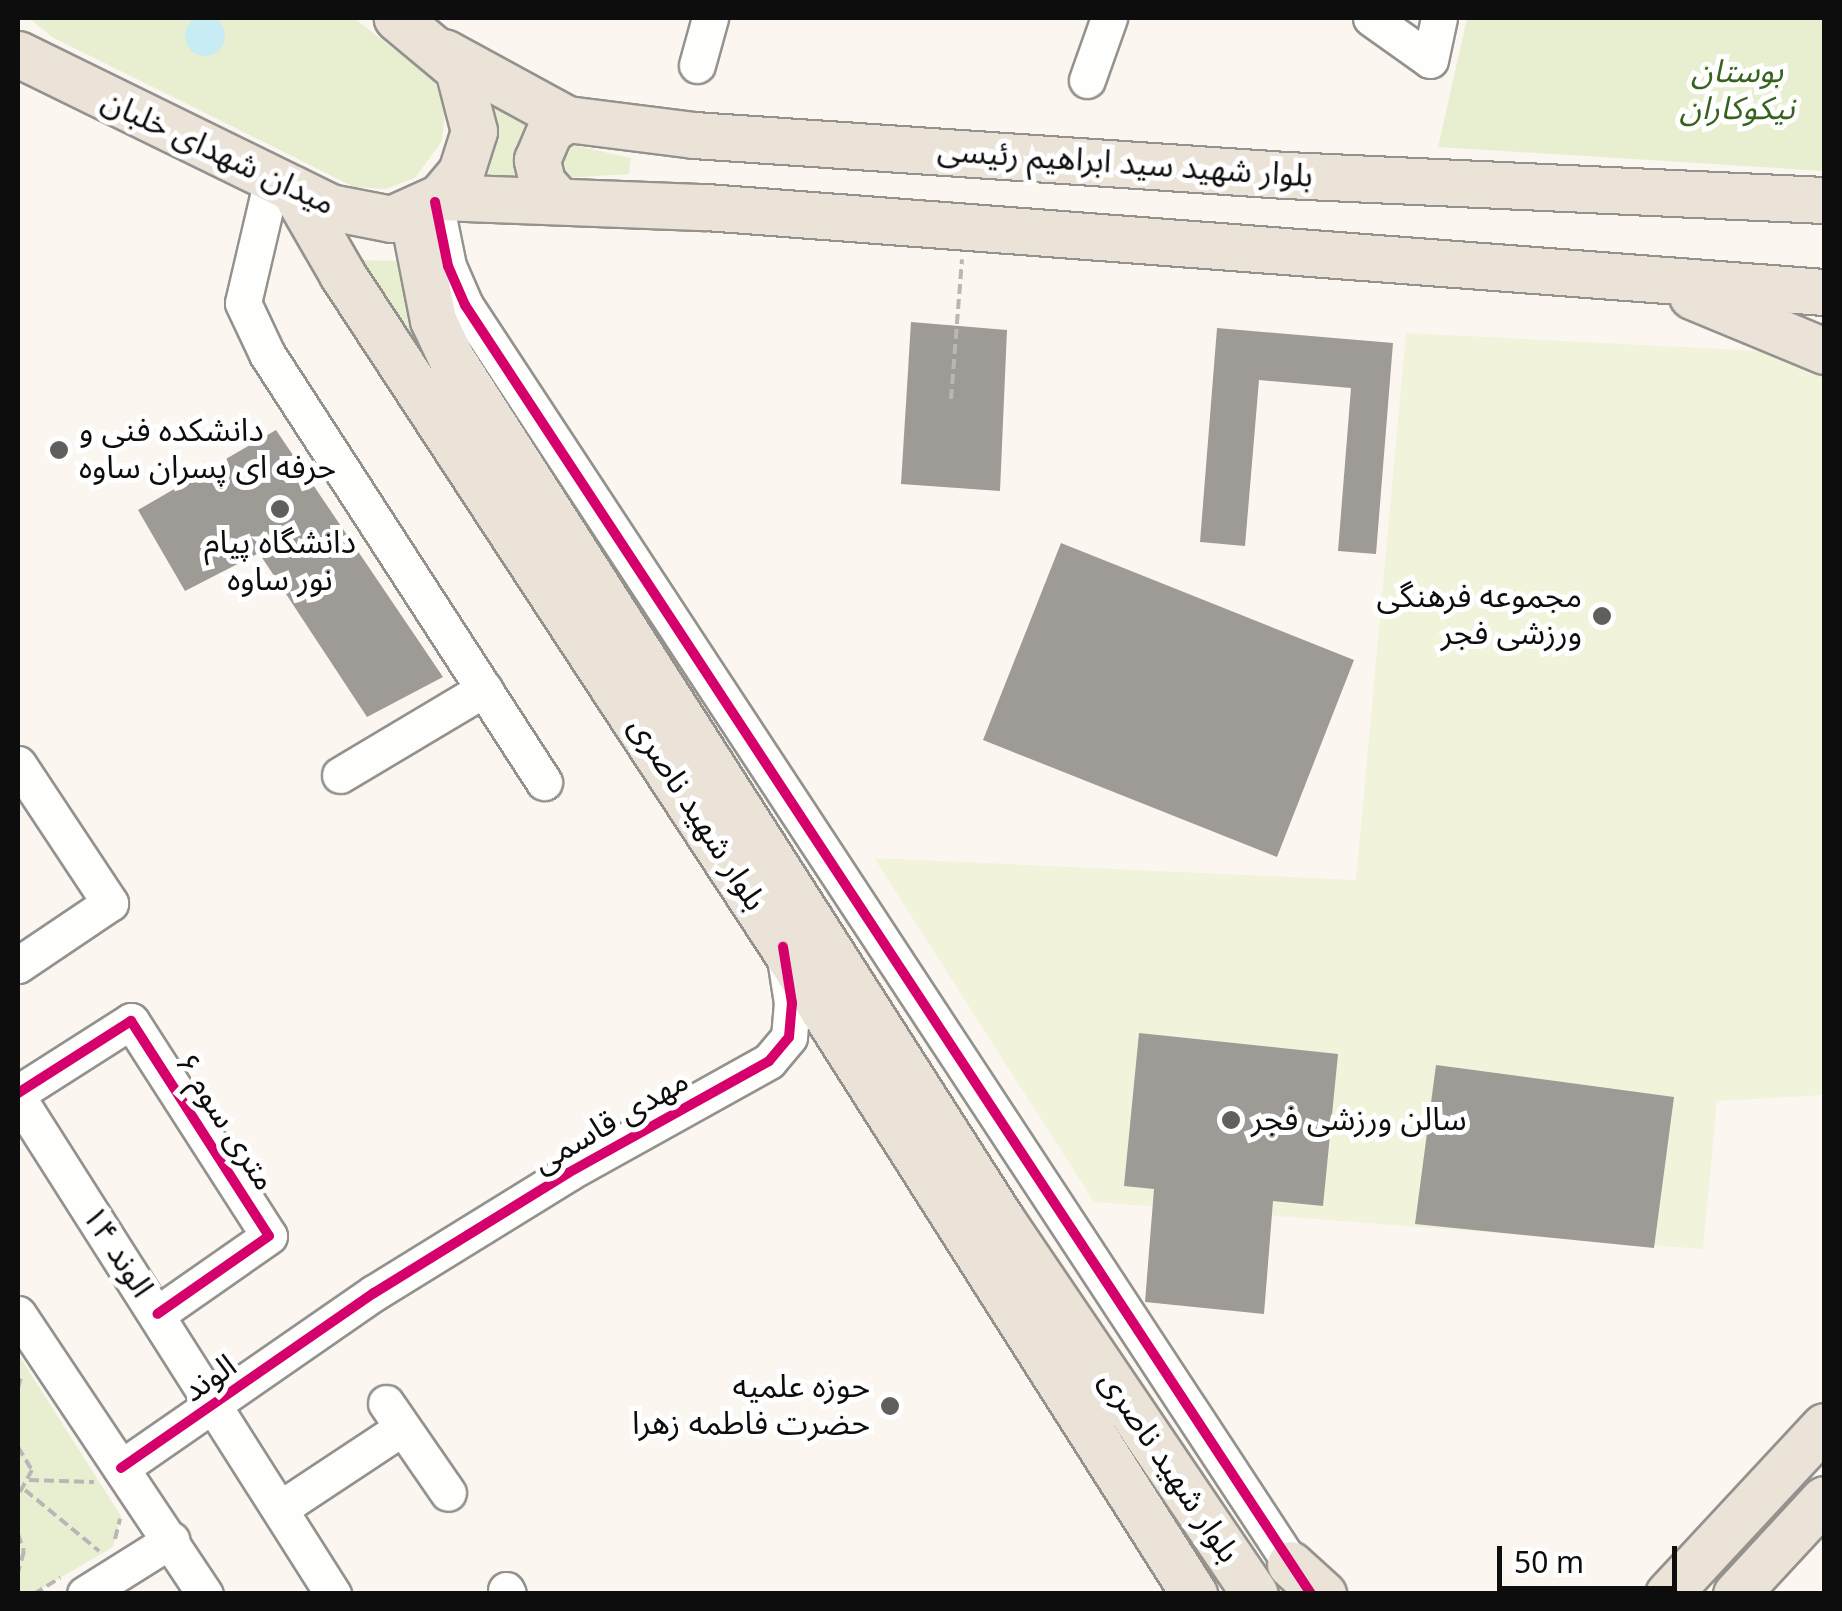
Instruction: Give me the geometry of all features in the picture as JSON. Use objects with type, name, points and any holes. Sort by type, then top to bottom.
[{"type":"main road","points":[[397,18],[444,52],[468,88],[474,131],[461,172],[429,204]]},
{"type":"main road","name":"بلوار شهید سید ابراهیم رئیسی","points":[[444,52],[567,119],[694,135],[1286,175],[1824,200]]},
{"type":"main road","name":"میدان شهدای خلبان","points":[[20,58],[282,184],[370,219],[429,204]]},
{"type":"main road","points":[[555,197],[542,182],[537,160],[550,130],[567,119]]},
{"type":"main road","name":"بلوار شهید ناصری","points":[[282,184],[783,947],[1194,1594]]},
{"type":"main road","points":[[429,204],[555,197],[1824,292]]},
{"type":"main road","name":"بلوار شهید ناصری","points":[[429,204],[433,320],[451,358],[1003,1222],[1256,1594]]},
{"type":"main road","points":[[1653,280],[1824,351]]},
{"type":"main road","points":[[1668,1594],[1824,1426]]},
{"type":"main road","points":[[1736,1594],[1824,1499]]},
{"type":"street","points":[[697,65],[710,18]]},
{"type":"street","points":[[1087,80],[1109,18]]},
{"type":"street","points":[[1371,18],[1430,60],[1439,18]]},
{"type":"street","points":[[282,184],[243,303],[267,354],[544,782]]},
{"type":"street","points":[[429,204],[465,305],[1308,1584]]},
{"type":"street","points":[[340,775],[484,689]]},
{"type":"street","points":[[18,764],[110,903],[18,965]]},
{"type":"street","name":"مهدی قاسمی","points":[[374,1293],[781,1051],[792,1004],[783,947]]},
{"type":"street","name":"۶ متری سوم","points":[[18,1095],[131,1021],[269,1236],[157,1314]]},
{"type":"street","name":"الوند ۱۴","points":[[18,1095],[333,1594]]},
{"type":"street","name":"الوند","points":[[105,1467],[214,1408],[374,1293]]},
{"type":"street","points":[[18,1314],[105,1467],[171,1540],[205,1594]]},
{"type":"street","points":[[281,1508],[394,1416],[448,1493]]},
{"type":"street","points":[[80,1577],[171,1540]]},
{"type":"path","points":[[952,399],[964,229]]},
{"type":"path","points":[[18,1388],[24,1365],[35,1382]]},
{"type":"path","points":[[18,1447],[32,1470],[26,1490],[18,1495]]},
{"type":"path","points":[[28,1480],[99,1482],[105,1467]]},
{"type":"path","points":[[26,1490],[102,1554]]},
{"type":"path","points":[[34,1594],[80,1577],[113,1547],[121,1516],[114,1505]]},
{"type":"path","points":[[18,1534],[24,1551],[18,1572]]},
{"type":"green space","points":[[29,18],[354,18],[434,80],[445,110],[442,141],[415,178],[385,189],[354,187],[52,37]]},
{"type":"green space","name":"بوستان نیکوکاران","points":[[1467,18],[1824,18],[1824,171],[1438,147]]},
{"type":"green space","points":[[490,101],[582,147],[631,158],[629,174],[486,183],[494,149]]},
{"type":"green space","points":[[354,260],[404,261],[773,878]]},
{"type":"green space","name":"مجموعه فرهنگی ورزشی فجر","points":[[1406,333],[1782,352],[1824,374],[1824,1095],[1717,1101],[1703,1249],[1094,1202],[874,858],[1356,880]]},
{"type":"green space","points":[[18,1354],[121,1516],[113,1547],[34,1593],[18,1593]]},
{"type":"water","points":[[205,16],[219,22],[225,36],[219,50],[205,56],[191,50],[185,36],[191,22]]},
{"type":"building","points":[[911,322],[1007,330],[1000,491],[901,484]]},
{"type":"building","points":[[1217,328],[1393,343],[1376,554],[1338,551],[1351,388],[1259,380],[1245,546],[1200,542]]},
{"type":"building","points":[[276,430],[443,677],[367,717],[259,553],[185,591],[138,510]]},
{"type":"building","points":[[1061,543],[1354,660],[1277,857],[983,740]]},
{"type":"building","name":"سالن ورزشی فجر","points":[[1139,1033],[1338,1054],[1323,1206],[1273,1201],[1264,1314],[1145,1302],[1154,1189],[1124,1186]]},
{"type":"building","points":[[1436,1065],[1674,1097],[1654,1248],[1415,1224]]},
{"type":"cycle path","points":[[435,202],[448,266],[465,305],[1311,1594]]},
{"type":"cycle path","points":[[121,1468],[374,1293],[568,1173],[769,1061],[789,1037],[792,1003],[783,947]]},
{"type":"cycle path","points":[[18,1093],[131,1021],[269,1236],[157,1314]]},
{"type":"place","name":"دانشکده فنی و حرفه ای پسران ساوه","points":[[59,450]]},
{"type":"place","name":"دانشگاه پیام نور ساوه","points":[[280,509]]},
{"type":"place","name":"مجموعه فرهنگی ورزشی فجر","points":[[1602,616]]},
{"type":"place","name":"سالن ورزشی فجر","points":[[1231,1120]]},
{"type":"place","name":"حوزه علمیه حضرت فاطمه زهرا","points":[[890,1406]]}]
